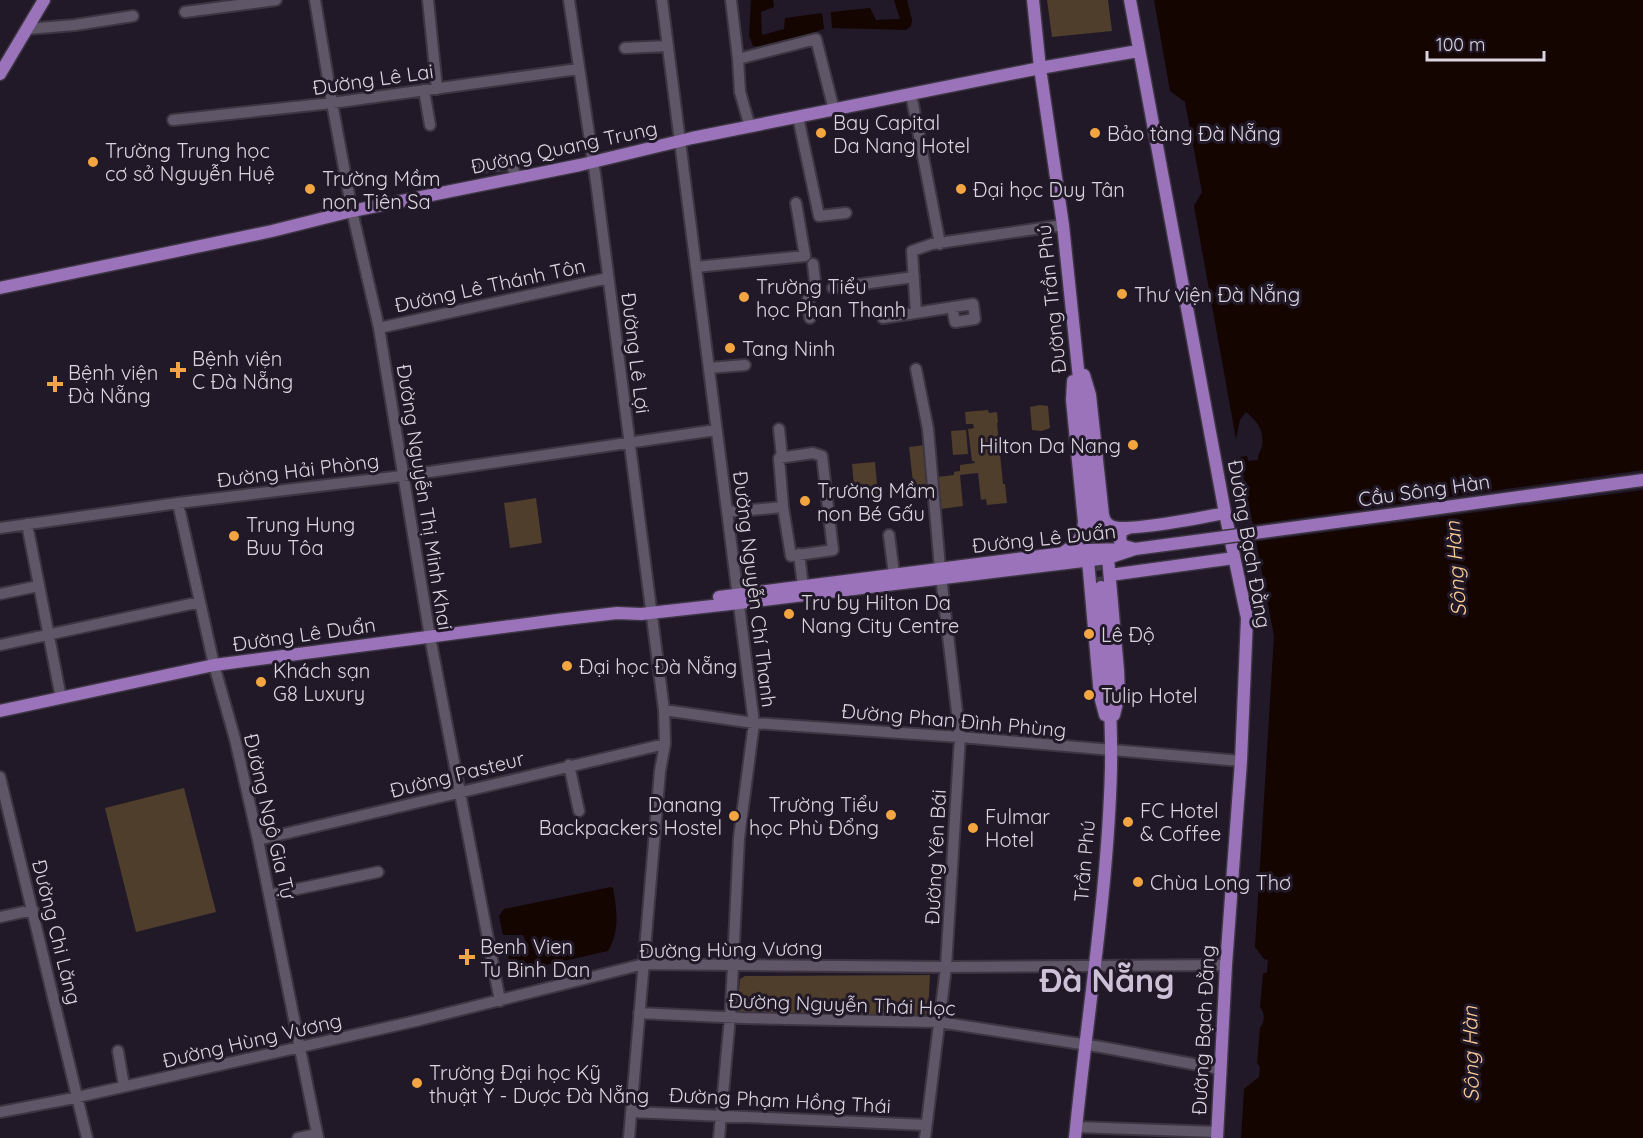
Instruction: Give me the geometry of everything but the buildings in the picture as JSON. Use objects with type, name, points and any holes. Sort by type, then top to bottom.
[{"type":"main road","points":[[2,66],[44,0]]},
{"type":"main road","name":"Đường Trần Phú","points":[[1033,0],[1040,68],[1063,225],[1094,524]]},
{"type":"main road","name":"Đường Bạch Đằng","points":[[1130,0],[1248,630],[1217,1135]]},
{"type":"main road","name":"Đường Quang Trung","points":[[0,288],[272,231],[352,211],[593,163],[680,141],[1040,68],[1138,51]]},
{"type":"main road","points":[[1075,342],[1090,395],[1105,520],[1115,528],[1139,526]]},
{"type":"main road","points":[[1075,342],[1072,400],[1084,522],[1083,533],[1060,558],[1096,584]]},
{"type":"main road","name":"Cầu Sông Hàn","points":[[1135,549],[1643,480]]},
{"type":"main road","points":[[1135,549],[1122,544],[1120,534],[1126,528],[1225,513]]},
{"type":"main road","name":"Đường Lê Duẩn","points":[[0,711],[214,665],[1060,558],[1107,549],[1135,549]]},
{"type":"main road","name":"Đường Lê Duẩn","points":[[1060,558],[1088,560],[1108,558],[1135,549]]},
{"type":"main road","points":[[1108,558],[1119,695],[1110,734]]},
{"type":"main road","points":[[1110,575],[1234,558]]},
{"type":"main road","name":"Trần Phú","points":[[1075,1133],[1110,798],[1108,671],[1096,584],[1088,560]]},
{"type":"main road","name":"Đường Lê Duẩn","points":[[739,599],[803,586],[894,574],[941,573]]},
{"type":"street","points":[[185,12],[276,0]]},
{"type":"street","name":"Đường Nguyễn Thị Minh Khai","points":[[315,0],[352,211],[379,328],[430,637],[500,1001]]},
{"type":"street","points":[[428,0],[437,89]]},
{"type":"street","name":"Đường Lê Lợi","points":[[570,0],[630,442],[641,505],[664,710],[665,744],[660,771],[629,1138]]},
{"type":"street","name":"Đường Nguyễn Chí Thanh","points":[[662,0],[754,723],[739,838],[730,1018],[719,1138]]},
{"type":"street","points":[[731,0],[740,92],[750,127]]},
{"type":"street","points":[[27,29],[75,25],[133,16]]},
{"type":"street","points":[[738,59],[816,39],[834,110]]},
{"type":"street","points":[[625,48],[668,46]]},
{"type":"street","name":"Đường Lê Lai","points":[[172,120],[332,104],[578,69]]},
{"type":"street","points":[[424,90],[430,125]]},
{"type":"street","points":[[910,94],[940,244]]},
{"type":"street","points":[[798,117],[819,216],[846,213]]},
{"type":"street","points":[[479,167],[511,164],[517,178]]},
{"type":"street","points":[[696,267],[805,256],[796,203]]},
{"type":"street","points":[[916,313],[912,252],[940,244],[1063,225]]},
{"type":"street","points":[[810,318],[808,299],[816,290],[813,264]]},
{"type":"street","points":[[833,288],[914,277]]},
{"type":"street","name":"Đường Lê Thánh Tôn","points":[[379,328],[608,278]]},
{"type":"street","points":[[883,318],[952,307]]},
{"type":"street","points":[[709,368],[745,364]]},
{"type":"street","name":"Đường Yên Bái","points":[[916,369],[928,429],[941,573],[960,737],[946,967],[925,1138]]},
{"type":"street","points":[[779,429],[780,457],[783,507],[791,556],[833,550],[822,456],[813,453],[780,457]]},
{"type":"street","name":"Đường Hải Phòng","points":[[0,528],[178,503],[402,476],[716,430]]},
{"type":"street","name":"Đường Ngô Gia Tự","points":[[178,503],[214,665],[235,739],[258,840],[318,1136]]},
{"type":"street","points":[[728,512],[783,507]]},
{"type":"street","points":[[27,524],[61,698]]},
{"type":"street","points":[[889,535],[894,574]]},
{"type":"street","points":[[799,554],[803,586]]},
{"type":"street","points":[[0,594],[38,586]]},
{"type":"street","points":[[0,645],[200,602]]},
{"type":"street","name":"Đường Phan Đình Phùng","points":[[664,710],[754,723],[960,737],[1241,761]]},
{"type":"street","name":"Đường Pasteur","points":[[258,840],[665,744]]},
{"type":"street","points":[[569,765],[579,811]]},
{"type":"street","name":"Đường Chi Lăng","points":[[0,777],[87,1138]]},
{"type":"street","points":[[269,895],[378,872]]},
{"type":"street","points":[[0,917],[33,910]]},
{"type":"street","name":"Đường Hùng Vương","points":[[0,1112],[300,1048],[644,964],[946,967],[1226,965]]},
{"type":"street","name":"Đường Nguyễn Thái Học","points":[[639,1013],[730,1018],[939,1022],[1084,1044],[1220,1069]]},
{"type":"street","points":[[118,1051],[124,1086]]},
{"type":"street","name":"Đường Phạm Hồng Thái","points":[[632,1112],[926,1125]]},
{"type":"street","points":[[1075,1133],[1217,1135]]},
{"type":"street","points":[[298,1138],[318,1136]]},
{"type":"shaded area","points":[[1047,0],[1108,0],[1112,31],[1052,37]]},
{"type":"shaded area","points":[[1048,406],[1050,428],[1042,431],[1032,430],[1030,407]]},
{"type":"shaded area","points":[[988,410],[989,413],[997,412],[1003,484],[1005,484],[1007,503],[987,505],[986,499],[981,500],[978,473],[960,475],[963,506],[941,509],[937,477],[954,475],[954,472],[960,471],[960,465],[975,463],[972,461],[968,429],[974,428],[973,424],[966,424],[965,412]]},
{"type":"shaded area","points":[[966,430],[968,454],[953,455],[951,431]]},
{"type":"shaded area","points":[[925,445],[931,489],[914,491],[909,447]]},
{"type":"shaded area","points":[[875,462],[878,495],[855,497],[852,464]]},
{"type":"shaded area","points":[[536,498],[542,543],[510,548],[504,503]]},
{"type":"shaded area","points":[[184,788],[216,912],[136,932],[105,808]]},
{"type":"shaded area","points":[[930,975],[928,1013],[922,1016],[737,1013],[740,979],[745,976]]},
{"type":"water","points":[[751,0],[773,0],[774,7],[761,12],[762,35],[784,29],[785,18],[822,13],[824,29],[764,47],[753,46],[749,35]]},
{"type":"water","points":[[894,0],[907,0],[912,20],[911,26],[906,30],[832,28],[831,12],[870,8],[876,20],[900,19]]},
{"type":"water","name":"Sông Hàn","points":[[1154,0],[1643,0],[1643,1138],[1241,1138],[1244,1089],[1259,1077],[1260,1067],[1257,1063],[1260,1028],[1264,1018],[1260,1007],[1263,974],[1267,972],[1268,960],[1264,959],[1255,947],[1274,636],[1240,457],[1247,456],[1248,461],[1258,460],[1263,441],[1257,423],[1246,412],[1240,420],[1236,439],[1194,206],[1202,192],[1185,102],[1170,91]]},
{"type":"water","points":[[611,887],[617,920],[608,951],[514,972],[508,959],[509,953],[526,942],[523,935],[503,935],[499,916],[504,909]]},
{"type":"pier","points":[[1643,470],[1643,490],[1253,542],[1249,525]]},
{"type":"tunnel","points":[[1094,523],[1101,587]]},
{"type":"place","name":"Bay Capital Da Nang Hotel","points":[[821,133]]},
{"type":"place","name":"Bảo tàng Đà Nẵng","points":[[1095,133]]},
{"type":"place","name":"Trường Trung học cơ sở Nguyễn Huệ","points":[[93,162]]},
{"type":"place","name":"Trường Mầm non Tiên Sa","points":[[310,189]]},
{"type":"place","name":"Đại học Duy Tân","points":[[961,189]]},
{"type":"place","name":"Thư viện Đà Nẵng","points":[[1122,294]]},
{"type":"place","name":"Trường Tiểu học Phan Thanh","points":[[744,297]]},
{"type":"place","name":"Tang Ninh","points":[[730,348]]},
{"type":"place","name":"Bệnh viện C Đà Nẵng","points":[[178,370]]},
{"type":"place","name":"Bệnh viện Đà Nẵng","points":[[55,384]]},
{"type":"place","name":"Hilton Da Nang","points":[[1133,445]]},
{"type":"place","name":"Trường Mầm non Bé Gấu","points":[[805,501]]},
{"type":"place","name":"Trung Hung Buu Tôa","points":[[234,536]]},
{"type":"place","name":"Tru by Hilton Da Nang City Centre","points":[[789,614]]},
{"type":"place","name":"Lê Độ","points":[[1089,634]]},
{"type":"place","name":"Đại học Đà Nẵng","points":[[567,666]]},
{"type":"place","name":"Khách sạn G8 Luxury","points":[[261,682]]},
{"type":"place","name":"Tulip Hotel","points":[[1089,695]]},
{"type":"place","name":"Trường Tiểu học Phù Đổng","points":[[891,815]]},
{"type":"place","name":"Danang Backpackers Hostel","points":[[734,816]]},
{"type":"place","name":"FC Hotel & Coffee","points":[[1128,822]]},
{"type":"place","name":"Fulmar Hotel","points":[[973,828]]},
{"type":"place","name":"Chùa Long Thơ","points":[[1138,882]]},
{"type":"place","name":"Benh Vien Tu Binh Dan","points":[[467,957]]},
{"type":"place","name":"Trường Đại học Kỹ thuật Y - Dược Đà Nẵng","points":[[417,1083]]},
{"type":"district","name":"Đà Nẵng","points":[[1107,980]]}]
